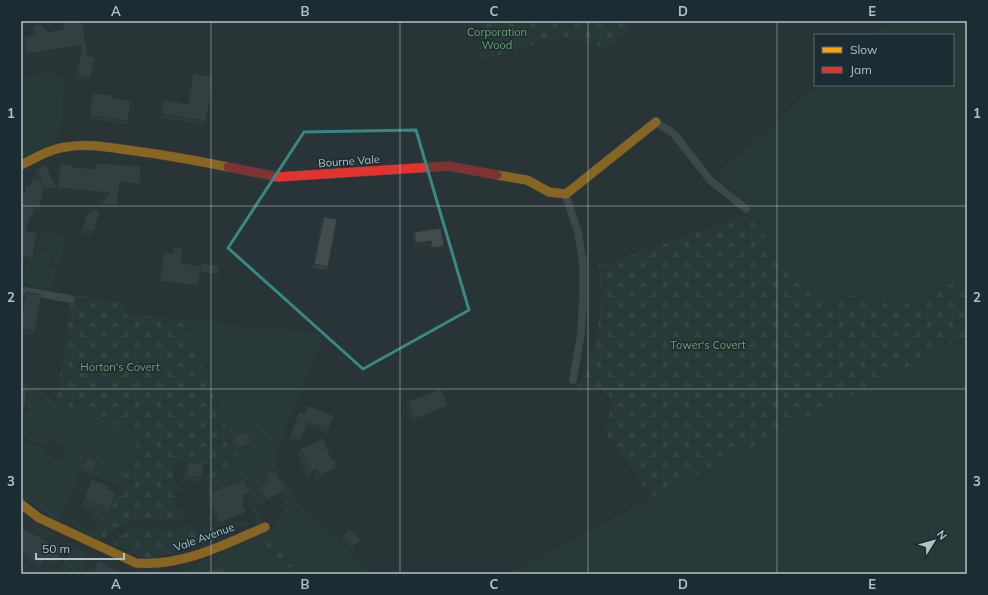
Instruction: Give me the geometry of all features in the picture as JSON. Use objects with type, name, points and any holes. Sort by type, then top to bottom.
[{"type":"street","points":[[566,194],[656,122]]},
{"type":"street","name":"Bourne Vale","points":[[21,165],[39,156],[64,147],[81,145],[102,146],[185,158],[278,177],[449,166],[527,180],[549,192],[566,194]]},
{"type":"street","name":"Vale Avenue","points":[[21,504],[40,518],[136,563],[145,565],[156,565],[188,557],[265,527]]},
{"type":"lane","points":[[656,122],[674,134],[710,180],[746,209]]},
{"type":"lane","points":[[566,194],[578,232],[583,264],[581,332],[573,380]]},
{"type":"lane","points":[[21,290],[71,299]]},
{"type":"highlighted area","points":[[416,130],[469,310],[363,369],[228,248],[304,132]]},
{"type":"green space","name":"Corporation Wood","points":[[481,21],[635,21],[610,49],[561,36],[479,61]]},
{"type":"green space","points":[[889,21],[967,21],[967,276],[919,300],[902,304],[900,308],[869,297],[856,295],[848,296],[836,303],[828,303],[806,280],[800,280],[748,215],[718,173],[816,86],[954,86],[954,34],[874,34]]},
{"type":"green space","points":[[54,73],[62,76],[64,79],[61,129],[57,142],[21,157],[21,77]]},
{"type":"green space","name":"Tower's Covert","points":[[748,215],[800,280],[805,279],[828,303],[839,302],[856,294],[900,308],[902,304],[919,300],[967,276],[967,336],[652,498],[607,435],[605,425],[612,408],[610,397],[599,388],[590,388],[577,394],[575,391],[583,375],[594,345],[600,315],[600,283],[598,266]]},
{"type":"green space","points":[[32,225],[66,237],[60,271],[38,230],[31,227]]},
{"type":"green space","points":[[28,234],[39,236],[52,261],[52,266],[56,268],[52,289],[22,283],[25,265],[31,263],[33,251],[36,251],[38,245],[35,244]]},
{"type":"green space","name":"Horton's Covert","points":[[72,294],[125,303],[124,314],[185,319],[241,466],[215,476],[210,484],[207,485],[204,479],[211,466],[177,460],[174,479],[177,486],[186,493],[186,495],[177,492],[173,506],[187,510],[184,517],[180,521],[169,522],[150,519],[137,520],[124,525],[107,536],[99,539],[135,449],[56,402]]},
{"type":"green space","points":[[185,319],[324,334],[280,448],[241,400],[226,424]]},
{"type":"green space","points":[[967,336],[967,574],[507,574],[652,498]]},
{"type":"green space","points":[[21,376],[56,402],[141,434],[99,539],[71,524],[74,521],[79,522],[88,532],[94,533],[97,529],[92,518],[94,512],[107,517],[119,486],[92,474],[95,466],[85,462],[58,522],[21,494],[21,440],[47,449],[45,455],[57,458],[58,460],[62,457],[64,445],[49,441],[48,446],[21,437],[29,394],[21,392]]},
{"type":"green space","points":[[241,400],[280,448],[274,464],[298,500],[309,511],[274,528],[272,526],[279,518],[284,506],[283,500],[277,491],[264,478],[268,486],[265,502],[256,507],[263,521],[258,523],[239,485],[207,497],[209,485],[213,477],[240,466],[226,424]]},
{"type":"green space","points":[[309,511],[357,557],[372,574],[299,574],[277,545],[271,540],[281,570],[274,574],[183,574],[182,572],[198,567],[197,564]]},
{"type":"green space","points":[[244,519],[247,525],[209,541],[150,560],[110,543],[127,532],[138,528],[145,527],[171,530],[184,527],[189,523],[195,531],[211,525],[219,529]]},
{"type":"green space","points":[[34,524],[58,536],[55,538],[47,538],[43,536],[37,531]]},
{"type":"green space","points":[[271,540],[277,545],[299,574],[274,574],[280,569],[263,544]]},
{"type":"green space","points":[[76,547],[88,553],[82,565],[95,570],[93,574],[45,574],[48,569],[54,571],[57,570],[70,555],[68,554]]},
{"type":"green space","points":[[21,560],[29,565],[28,567],[41,574],[21,574]]},
{"type":"building","points":[[63,21],[82,21],[88,56],[95,57],[91,77],[77,74],[82,45],[27,54],[24,37],[35,35],[34,28],[36,25],[41,24],[48,32],[64,29]]},
{"type":"building","points":[[193,73],[213,77],[206,121],[161,114],[163,100],[188,104]]},
{"type":"building","points":[[93,93],[112,95],[111,98],[131,101],[128,121],[90,115]]},
{"type":"building","points":[[60,163],[73,165],[73,167],[95,169],[96,163],[141,166],[140,184],[120,182],[117,205],[100,203],[110,193],[58,188]]},
{"type":"building","points":[[46,165],[57,189],[45,188],[44,186],[40,208],[35,207],[26,231],[37,233],[33,258],[25,256],[21,273],[22,193],[24,194],[26,185],[30,186],[32,178],[42,180],[37,169]]},
{"type":"building","points":[[94,208],[100,214],[94,232],[82,229],[86,215]]},
{"type":"building","points":[[324,217],[337,219],[328,267],[314,264]]},
{"type":"building","points":[[441,228],[444,246],[432,248],[431,241],[416,243],[414,232]]},
{"type":"building","points":[[174,247],[183,248],[181,263],[201,266],[198,286],[160,281],[164,252],[173,253]]},
{"type":"building","points":[[201,263],[219,266],[218,275],[200,272]]},
{"type":"building","points":[[26,292],[41,295],[35,331],[21,329],[21,314]]},
{"type":"building","points":[[21,388],[28,389],[21,427]]},
{"type":"building","points":[[441,389],[448,406],[414,419],[408,401]]},
{"type":"building","points":[[308,405],[334,416],[328,430],[308,421],[301,440],[290,435],[299,412],[304,414]]},
{"type":"building","points":[[248,432],[252,443],[238,448],[234,436]]},
{"type":"building","points":[[323,438],[332,460],[337,461],[335,465],[336,468],[320,475],[317,469],[311,472],[300,449]]},
{"type":"building","points":[[87,458],[97,462],[92,472],[83,468]]},
{"type":"building","points":[[188,462],[204,465],[202,478],[186,476]]},
{"type":"building","points":[[275,470],[286,490],[267,500],[260,487],[269,482],[266,475]]},
{"type":"building","points":[[91,479],[109,486],[107,489],[116,492],[109,509],[84,499]]},
{"type":"building","points":[[244,479],[251,493],[243,496],[245,501],[242,502],[246,512],[220,523],[208,493]]},
{"type":"building","points":[[21,527],[52,544],[53,542],[64,548],[57,562],[45,557],[41,565],[30,560],[31,558],[21,553]]},
{"type":"building","points":[[349,529],[361,539],[355,546],[343,536]]},
{"type":"building","points":[[98,561],[107,564],[106,566],[128,574],[93,574]]},
{"type":"building","points":[[222,566],[225,574],[204,574],[204,572]]},
{"type":"traffic: slow","points":[[497,175],[527,180],[549,192],[566,194],[656,122]]},
{"type":"traffic: slow","points":[[21,165],[54,150],[75,146],[92,146],[159,154],[228,167]]},
{"type":"traffic: slow","points":[[21,504],[39,518],[136,563],[169,562],[186,558],[218,547],[265,527]]},
{"type":"traffic: jam","points":[[228,167],[278,177],[449,166],[497,175]]}]
